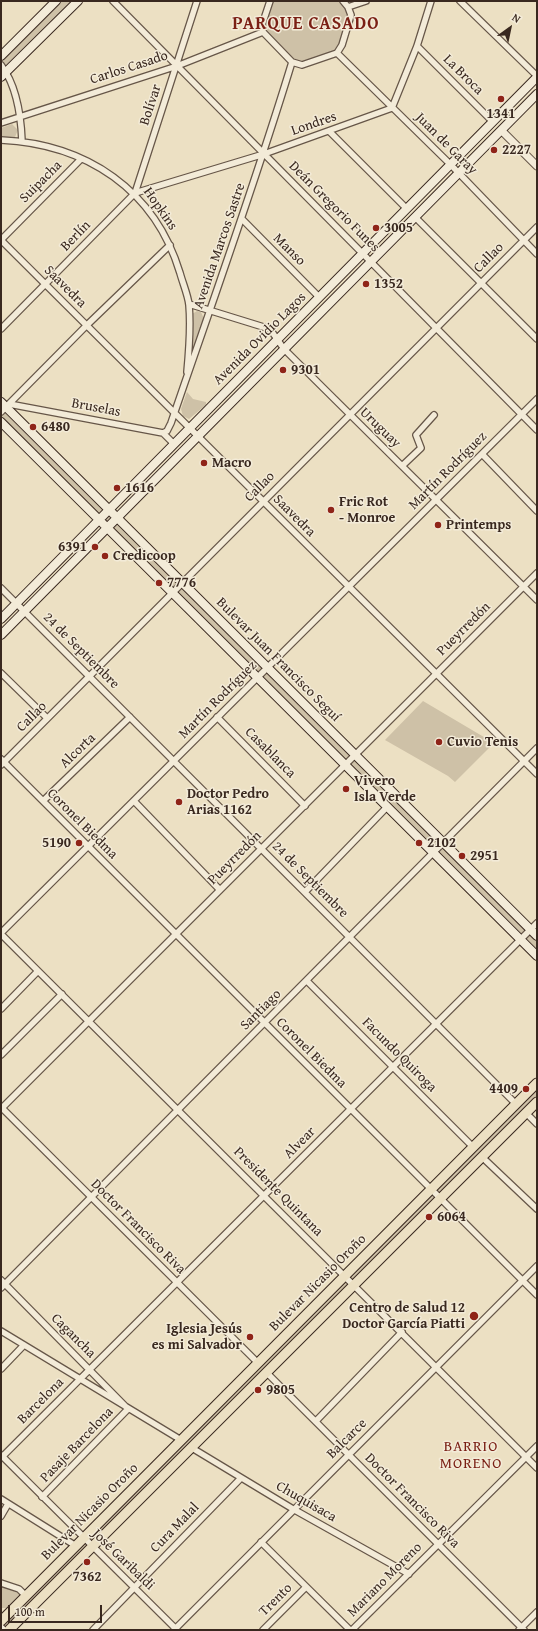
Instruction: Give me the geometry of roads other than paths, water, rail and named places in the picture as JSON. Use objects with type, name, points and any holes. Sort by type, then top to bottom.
[{"type":"main road","points":[[1,56],[56,1]]},
{"type":"main road","points":[[3,72],[78,1]]},
{"type":"main road","name":"Avenida Ovidio Lagos","points":[[1,619],[451,165],[537,76]]},
{"type":"main road","name":"Avenida Ovidio Lagos","points":[[1,635],[197,436],[416,218],[537,94]]},
{"type":"main road","points":[[493,122],[502,130]]},
{"type":"main road","name":"Bulevar Juan Francisco Seguí","points":[[4,406],[537,936]]},
{"type":"main road","name":"Bulevar Juan Francisco Seguí","points":[[1,422],[537,956]]},
{"type":"main road","name":"Bulevar Nicasio Oroño","points":[[2,1620],[537,1083]]},
{"type":"main road","name":"Bulevar Nicasio Oroño","points":[[9,1629],[93,1547],[537,1102]]},
{"type":"street","name":"Deán Gregorio Funes","points":[[113,1],[537,430]]},
{"type":"street","name":"Bolívar","points":[[135,194],[197,1]]},
{"type":"street","points":[[270,1],[262,25],[263,32],[292,62],[302,65],[337,53],[342,45],[351,15],[348,7],[342,1]]},
{"type":"street","points":[[348,7],[366,1]]},
{"type":"street","points":[[392,108],[417,46],[431,1]]},
{"type":"street","points":[[460,1],[537,76]]},
{"type":"street","name":"Carlos Casado","points":[[1,123],[177,66],[263,32]]},
{"type":"street","name":"La Broca","points":[[417,46],[493,122]]},
{"type":"street","name":"Juan de Garay","points":[[337,53],[459,173],[537,254]]},
{"type":"street","name":"Avenida Marcos Sastre","points":[[162,433],[171,423],[211,311],[264,154],[292,62]]},
{"type":"street","points":[[3,72],[21,116],[22,141]]},
{"type":"street","name":"Londres","points":[[135,194],[264,154],[392,108]]},
{"type":"street","points":[[502,130],[537,166]]},
{"type":"street","points":[[329,131],[407,209]]},
{"type":"street","name":"Hopkins","points":[[1,140],[22,141],[51,148],[81,159],[99,168],[135,194],[156,221],[170,245],[189,304],[189,352],[186,382]]},
{"type":"street","name":"Suipacha","points":[[1,240],[81,159]]},
{"type":"street","name":"Berlín","points":[[1,329],[135,194]]},
{"type":"street","points":[[416,218],[537,339]]},
{"type":"street","name":"Manso","points":[[242,220],[319,297]]},
{"type":"street","name":"Callao","points":[[2,762],[537,227]]},
{"type":"street","name":"Saavedra","points":[[1,240],[537,774]]},
{"type":"street","points":[[4,406],[170,245]]},
{"type":"street","name":"Uruguay","points":[[189,304],[270,329],[284,350],[537,600]]},
{"type":"street","name":"Martín Rodríguez","points":[[1,934],[537,399]]},
{"type":"street","name":"Bruselas","points":[[4,406],[162,433]]},
{"type":"street","points":[[402,466],[420,450],[421,445],[416,435],[434,415]]},
{"type":"street","points":[[162,433],[174,444]]},
{"type":"street","points":[[482,454],[537,511]]},
{"type":"street","name":"Pueyrredón","points":[[1,1108],[89,1022],[537,573]]},
{"type":"street","name":"24 de Septiembre","points":[[1,588],[516,1104]]},
{"type":"street","points":[[1,673],[47,718]]},
{"type":"street","name":"Alcorta","points":[[43,801],[130,717]]},
{"type":"street","name":"Casablanca","points":[[218,717],[305,806]]},
{"type":"street","name":"Santiago","points":[[2,1284],[92,1198],[537,748]]},
{"type":"street","name":"Coronel Biedma","points":[[2,762],[43,801],[87,847],[537,1295]]},
{"type":"street","points":[[134,801],[220,890]]},
{"type":"street","points":[[304,892],[387,807]]},
{"type":"street","name":"Alvear","points":[[80,1379],[537,923]]},
{"type":"street","name":"Presidente Quintana","points":[[1,934],[537,1468]]},
{"type":"street","points":[[1,1009],[38,971]]},
{"type":"street","name":"Facundo Quiroga","points":[[307,981],[473,1148]]},
{"type":"street","points":[[1,1056],[62,994]]},
{"type":"street","name":"Doctor Francisco Riva","points":[[1,1108],[258,1363]]},
{"type":"street","points":[[526,1113],[537,1124]]},
{"type":"street","points":[[482,1157],[537,1209]]},
{"type":"street","name":"Balcarce","points":[[176,1630],[293,1509],[537,1266]]},
{"type":"street","name":"Cagancha","points":[[2,1284],[128,1408]]},
{"type":"street","points":[[1,1332],[181,1440]]},
{"type":"street","points":[[316,1422],[402,1332]]},
{"type":"street","points":[[1,1369],[24,1345]]},
{"type":"street","name":"Doctor Francisco Riva","points":[[267,1373],[521,1629]]},
{"type":"street","name":"Barcelona","points":[[2,1456],[80,1379]]},
{"type":"street","name":"Pasaje Barcelona","points":[[42,1497],[128,1408]]},
{"type":"street","name":"Mariano Moreno","points":[[351,1630],[537,1446]]},
{"type":"street","name":"Chuquisaca","points":[[192,1448],[293,1509],[409,1574]]},
{"type":"street","name":"José Garibaldi","points":[[2,1456],[176,1630]]},
{"type":"street","name":"Cura Malal","points":[[93,1630],[241,1478]]},
{"type":"street","points":[[1,1499],[76,1546]]},
{"type":"street","points":[[1,1516],[8,1504]]},
{"type":"street","points":[[261,1542],[351,1630]]},
{"type":"street","points":[[1,1583],[19,1589],[26,1596]]},
{"type":"street","name":"Trento","points":[[263,1630],[306,1587]]},
{"type":"street","points":[[521,1629],[537,1612]]},
{"type":"street","points":[[2,1620],[9,1629]]},
{"type":"street","points":[[2,1620],[9,1629]]},
{"type":"place","name":"1341","points":[[501,99]]},
{"type":"place","name":"2227","points":[[494,150]]},
{"type":"place","name":"3005","points":[[376,228]]},
{"type":"place","name":"1352","points":[[366,284]]},
{"type":"place","name":"9301","points":[[283,370]]},
{"type":"place","name":"6480","points":[[33,427]]},
{"type":"place","name":"Macro","points":[[204,463]]},
{"type":"place","name":"1616","points":[[117,488]]},
{"type":"place","name":"Fric Rot - Monroe","points":[[331,510]]},
{"type":"place","name":"Printemps","points":[[438,525]]},
{"type":"place","name":"6391","points":[[95,547]]},
{"type":"place","name":"Credicoop","points":[[105,556]]},
{"type":"place","name":"7776","points":[[159,583]]},
{"type":"place","name":"Cuvio Tenis","points":[[439,742]]},
{"type":"place","name":"Vivero Isla Verde","points":[[346,789]]},
{"type":"place","name":"Doctor Pedro Arias 1162","points":[[179,802]]},
{"type":"place","name":"5190","points":[[79,843]]},
{"type":"place","name":"2102","points":[[419,843]]},
{"type":"place","name":"2951","points":[[462,856]]},
{"type":"place","name":"4409","points":[[526,1089]]},
{"type":"place","name":"6064","points":[[429,1217]]},
{"type":"place","name":"Centro de Salud 12 Doctor García Piatti","points":[[474,1316]]},
{"type":"place","name":"Iglesia Jesús es mi Salvador","points":[[250,1337]]},
{"type":"place","name":"9805","points":[[258,1390]]},
{"type":"place","name":"7362","points":[[87,1562]]},
{"type":"district","name":"PARQUE CASADO","points":[[306,24]]},
{"type":"district","name":"BARRIO MORENO","points":[[471,1456]]}]
